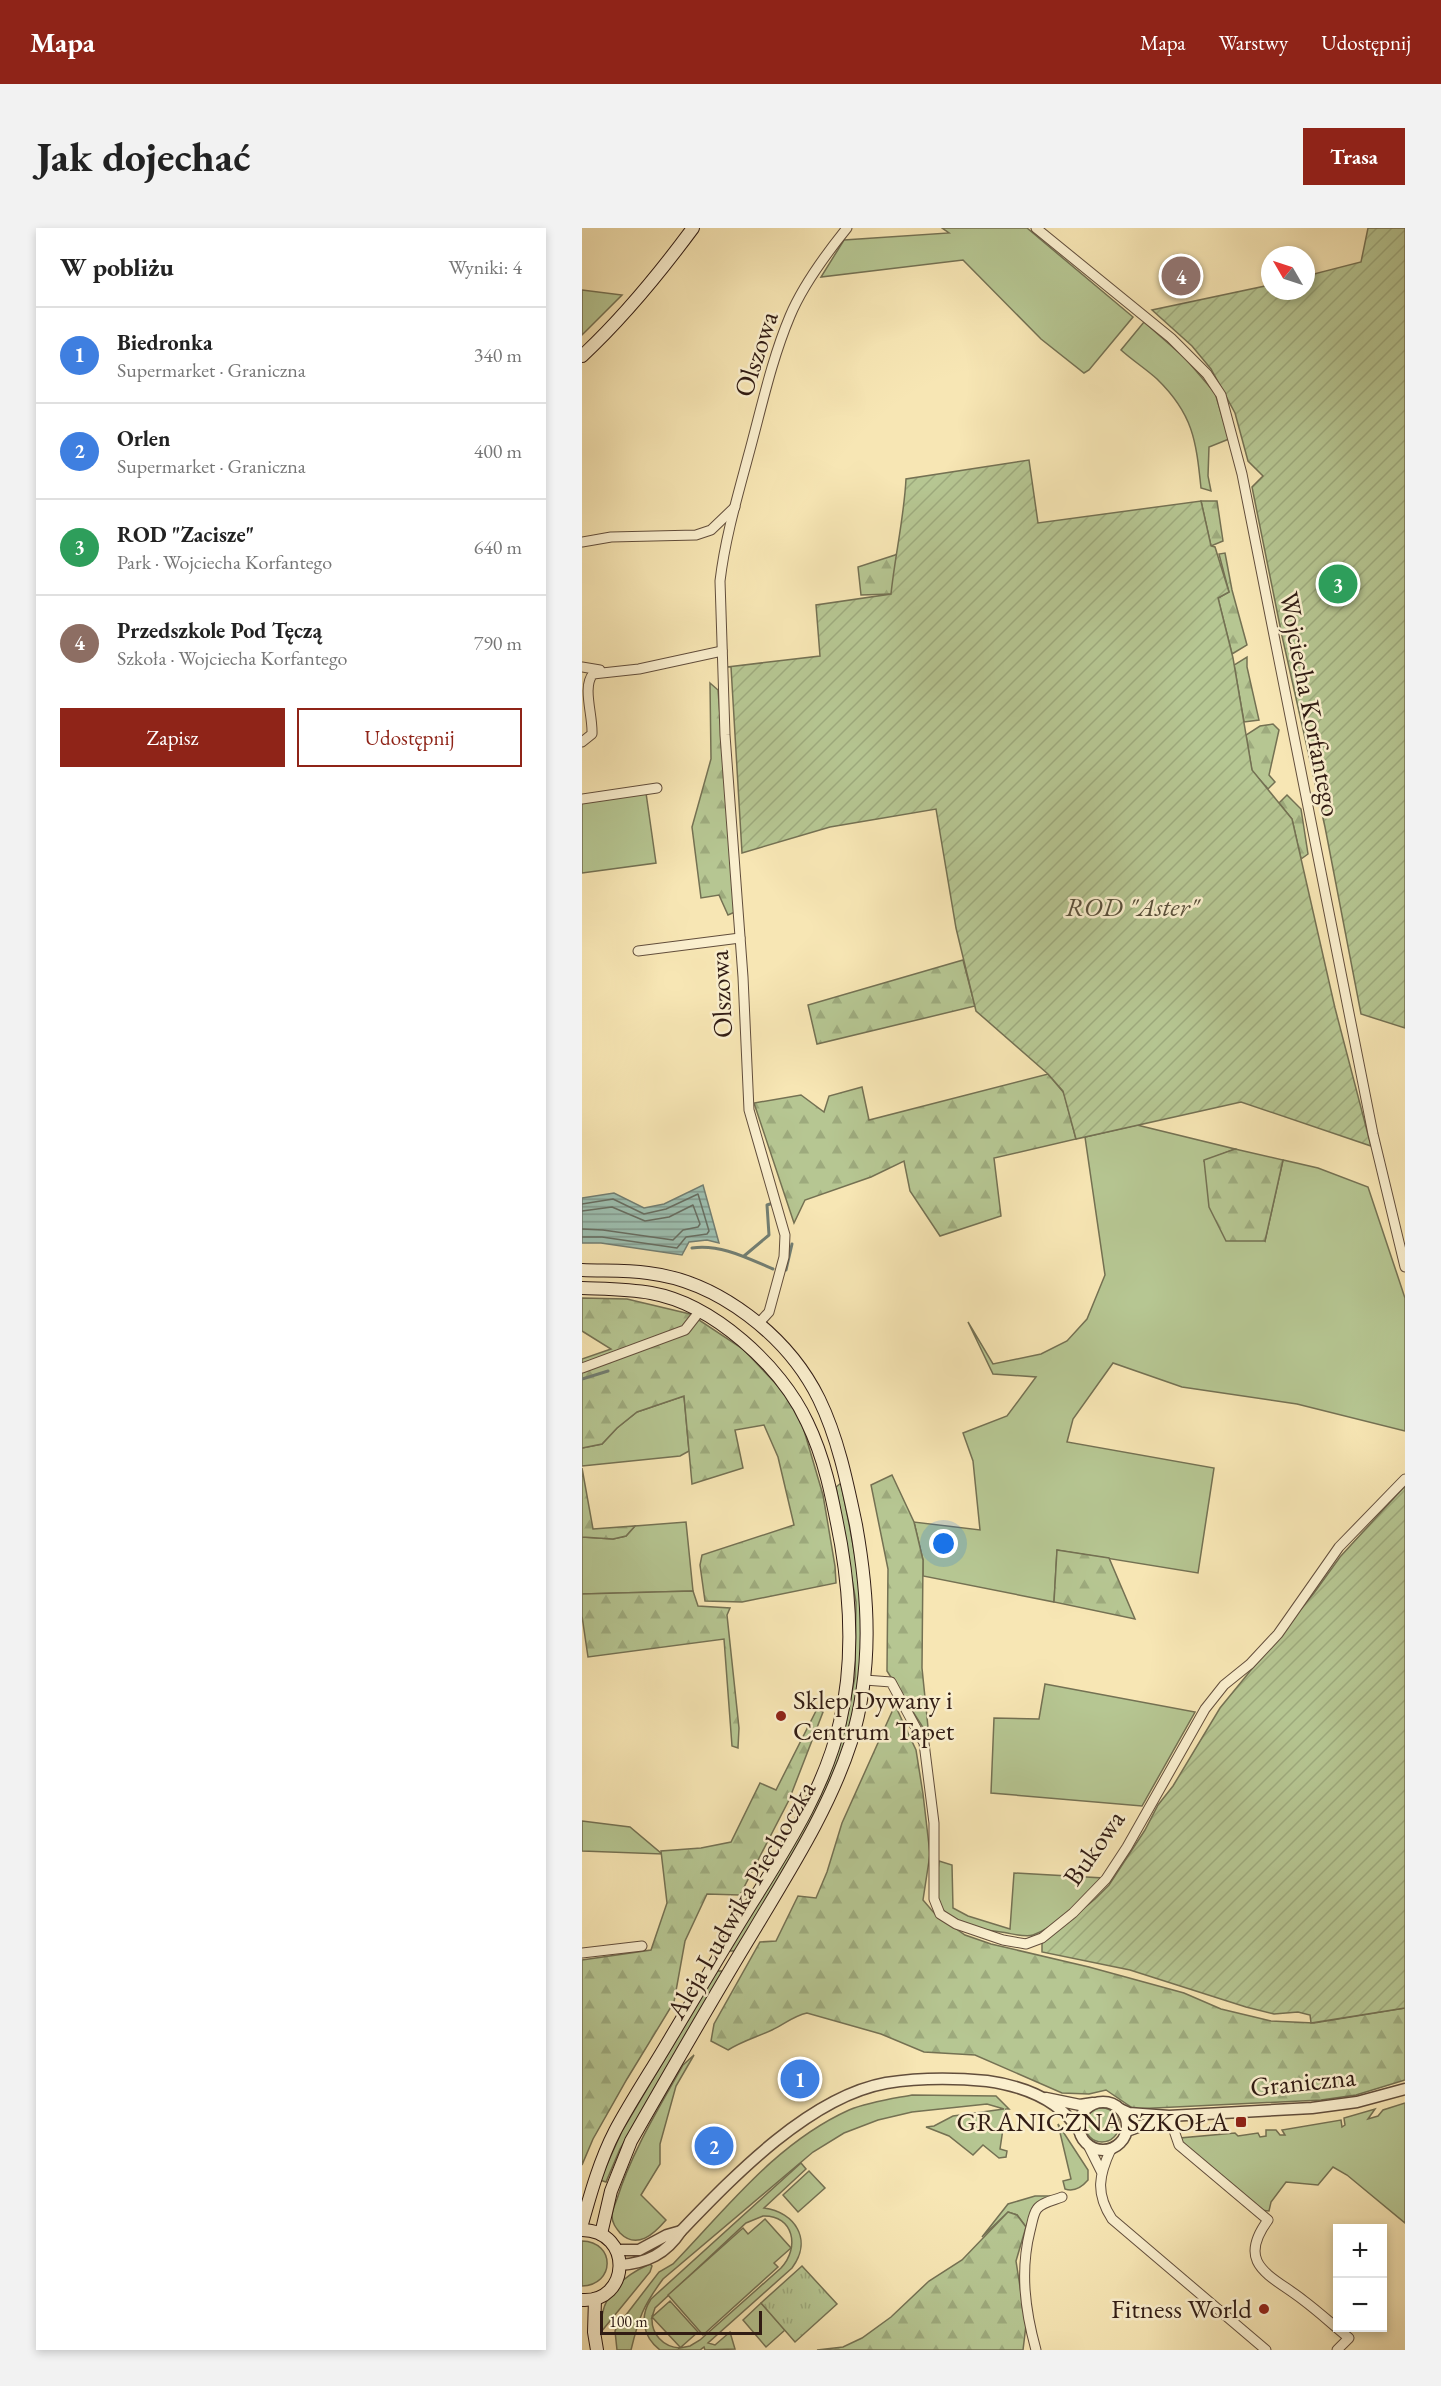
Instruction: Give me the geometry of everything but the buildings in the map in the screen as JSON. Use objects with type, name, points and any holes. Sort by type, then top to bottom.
[{"type":"main road","points":[[582,356],[663,269],[693,228]]},
{"type":"main road","name":"Aleja Ludwika Piechoczka","points":[[582,1270],[650,1273],[686,1282],[719,1297],[758,1324],[782,1347],[811,1384],[832,1430],[842,1463],[865,1584],[868,1631],[865,1680],[850,1743],[833,1788],[805,1845],[701,2018],[631,2141],[611,2191],[601,2234]]},
{"type":"main road","name":"Aleja Ludwika Piechoczka","points":[[582,1288],[651,1293],[699,1312],[729,1330],[756,1353],[783,1382],[805,1416],[826,1470],[848,1591],[850,1623],[844,1701],[834,1746],[819,1785],[801,1821],[615,2133],[592,2185],[582,2224]]},
{"type":"main road","points":[[582,2230],[601,2234],[617,2250],[620,2265],[616,2283],[610,2290],[595,2299],[582,2300]]},
{"type":"main road","points":[[595,2299],[594,2332],[597,2350]]},
{"type":"street","name":"Olszowa","points":[[758,1324],[769,1312],[784,1257],[785,1235],[749,1110],[740,938],[729,798],[720,581],[723,557],[735,507],[770,374],[791,315],[811,279],[847,228]]},
{"type":"street","name":"Wojciecha Korfantego","points":[[1036,228],[1171,338],[1207,374],[1221,395],[1242,474],[1373,1134],[1405,1267]]},
{"type":"street","points":[[582,542],[611,537],[696,535],[711,530],[735,507]]},
{"type":"street","points":[[582,742],[589,738],[592,728],[585,682],[593,674],[639,669],[722,651]]},
{"type":"street","points":[[582,667],[605,671]]},
{"type":"street","points":[[582,799],[657,788]]},
{"type":"street","points":[[638,951],[740,938]]},
{"type":"street","points":[[582,1368],[685,1330],[699,1312]]},
{"type":"street","name":"Bukowa","points":[[865,1680],[891,1682],[924,1743],[934,1823],[934,1899],[940,1914],[956,1924],[983,1935],[1026,1944],[1042,1938],[1073,1913],[1106,1880],[1205,1709],[1224,1685],[1251,1664],[1278,1634],[1339,1547],[1405,1479]]},
{"type":"street","points":[[582,1953],[642,1946]]},
{"type":"street","points":[[620,2265],[636,2264],[656,2257],[672,2245],[681,2231],[760,2153],[834,2103],[861,2091],[886,2084],[976,2080],[1000,2083],[1043,2097],[1080,2104],[1114,2105],[1120,2109],[1125,2116],[1127,2131],[1118,2145],[1103,2150],[1088,2145]]},
{"type":"street","name":"Graniczna","points":[[1120,2109],[1130,2113],[1169,2116],[1322,2107],[1357,2102],[1405,2088]]},
{"type":"street","points":[[1043,2097],[1072,2120],[1101,2171]]},
{"type":"street","points":[[1080,2132],[1080,2124],[1086,2110],[1099,2103]]},
{"type":"street","points":[[1169,2116],[1179,2145],[1268,2220],[1260,2231],[1253,2249],[1257,2264],[1275,2282],[1305,2301],[1349,2338],[1337,2350]]},
{"type":"street","name":"Graniczna","points":[[1127,2131],[1169,2116]]},
{"type":"street","points":[[1111,2149],[1101,2171],[1100,2187],[1105,2208],[1120,2227],[1266,2350]]},
{"type":"street","points":[[1036,2350],[1029,2325],[1023,2280],[1027,2243],[1036,2211],[1040,2206],[1062,2197]]},
{"type":"street","points":[[617,2250],[639,2250],[667,2235],[681,2231]]},
{"type":"green space","points":[[942,228],[1027,228],[1133,317],[1084,373],[1041,339],[963,260],[821,277],[844,240],[949,233]]},
{"type":"green space","points":[[1368,228],[1405,228],[1405,1028],[1361,1014],[1325,827],[1282,636],[1252,487],[1263,476],[1248,461],[1235,413],[1211,369],[1192,346],[1152,310],[1261,287],[1261,300],[1315,300],[1315,274],[1361,262]]},
{"type":"green space","points":[[582,290],[622,295],[582,335]]},
{"type":"green space","points":[[1144,322],[1185,358],[1215,393],[1229,439],[1209,447],[1208,476],[1211,491],[1201,488],[1191,429],[1178,404],[1157,379],[1121,350]]},
{"type":"green space","name":"ROD \"Aster\"","points":[[1029,460],[1038,523],[1201,501],[1211,546],[1215,547],[1229,592],[1218,598],[1233,658],[1252,770],[1292,819],[1335,1008],[1371,1146],[1241,1102],[1076,1139],[1063,1091],[1048,1074],[976,1011],[956,928],[936,809],[830,827],[742,853],[731,667],[727,667],[820,656],[816,605],[891,594],[906,479]]},
{"type":"green space","points":[[1201,501],[1217,501],[1223,541],[1211,546]]},
{"type":"green space","points":[[917,539],[891,594],[861,595],[858,567],[895,555]]},
{"type":"green space","points":[[1225,553],[1247,645],[1232,654],[1218,598],[1229,592],[1219,554]]},
{"type":"green space","points":[[1247,657],[1247,667],[1259,720],[1244,722],[1234,665]]},
{"type":"green space","points":[[710,683],[718,690],[735,912],[728,915],[719,895],[701,898],[692,827],[711,759]]},
{"type":"green space","points":[[1273,724],[1279,730],[1269,775],[1275,782],[1268,789],[1252,771],[1246,735],[1260,726]]},
{"type":"green space","points":[[646,793],[656,863],[582,873],[582,803]]},
{"type":"green space","points":[[1287,795],[1301,809],[1308,854],[1301,859],[1292,819],[1279,803]]},
{"type":"green space","points":[[963,960],[975,1006],[817,1044],[808,1005]]},
{"type":"green space","points":[[1048,1074],[1064,1093],[1076,1139],[994,1158],[1001,1216],[940,1236],[910,1191],[904,1161],[871,1177],[805,1200],[794,1223],[754,1103],[801,1095],[824,1112],[829,1096],[862,1087],[869,1120]]},
{"type":"green space","points":[[1137,1125],[1235,1149],[1204,1161],[1265,1241],[1283,1160],[1318,1168],[1368,1187],[1405,1298],[1405,1431],[1297,1404],[1182,1387],[1113,1363],[1073,1419],[1067,1442],[1214,1468],[1198,1573],[1057,1550],[1054,1602],[923,1576],[923,1560],[914,1522],[980,1530],[973,1461],[963,1433],[1007,1416],[1036,1377],[993,1374],[968,1322],[993,1364],[1041,1354],[1067,1341],[1087,1319],[1105,1275],[1085,1137]]},
{"type":"green space","points":[[1235,1149],[1283,1160],[1265,1241],[1226,1241],[1209,1207],[1204,1160]]},
{"type":"green space","points":[[582,1298],[627,1299],[690,1314],[743,1349],[793,1402],[803,1427],[823,1495],[836,1583],[742,1602],[705,1601],[700,1565],[702,1555],[794,1525],[778,1457],[764,1425],[735,1430],[743,1468],[692,1484],[684,1396],[637,1412],[602,1444],[582,1448],[582,1359],[611,1349],[582,1331]]},
{"type":"green space","points":[[684,1396],[689,1451],[680,1456],[582,1466],[582,1448],[602,1444],[637,1412]]},
{"type":"green space","points":[[582,1468],[593,1529],[635,1526],[626,1536],[613,1539],[582,1537]]},
{"type":"green space","points":[[892,1475],[914,1522],[923,1560],[922,1668],[929,1737],[887,1671],[888,1569],[871,1485]]},
{"type":"green space","points":[[841,1483],[856,1562],[863,1622],[859,1685],[850,1726],[821,1804],[737,1951],[729,1951],[827,1781],[844,1733],[855,1677],[856,1602],[836,1487]]},
{"type":"green space","points":[[1405,1486],[1405,2008],[1311,2023],[1310,2015],[1298,2012],[1274,2014],[1130,1970],[1042,1952],[1042,1943],[1109,1885],[1220,1708],[1314,1593],[1340,1557]]},
{"type":"green space","points":[[686,1522],[693,1591],[582,1594],[582,1537],[613,1539],[626,1536],[635,1526]]},
{"type":"green space","points":[[1057,1550],[1109,1558],[1135,1619],[1054,1602]]},
{"type":"green space","points":[[693,1591],[698,1606],[730,1608],[727,1615],[739,1728],[738,1748],[732,1746],[724,1639],[588,1657],[582,1616],[582,1594]]},
{"type":"green space","points":[[1045,1684],[1195,1712],[1142,1806],[991,1793],[994,1718],[1039,1719]]},
{"type":"green space","points":[[895,1705],[916,1750],[930,1854],[923,1900],[935,1914],[965,1935],[991,1944],[1089,1967],[1184,1993],[1221,2009],[1271,2021],[1314,2023],[1405,2008],[1405,2080],[1356,2095],[1321,2100],[1134,2109],[1106,2090],[1089,2094],[1062,2093],[975,2055],[924,2052],[881,2034],[807,2013],[728,2050],[711,2041],[714,2024],[760,1942],[776,1941],[798,1896],[816,1898],[827,1872],[842,1823]]},
{"type":"green space","points":[[817,1709],[823,1712],[789,1800],[740,1895],[707,1894],[685,1941],[674,2002],[593,2139],[582,2165],[582,1960],[651,1950],[667,1903],[661,1851],[701,1848],[731,1842],[760,1783],[776,1790]]},
{"type":"green space","points":[[582,1821],[630,1827],[662,1854],[582,1851]]},
{"type":"green space","points":[[939,1861],[952,1865],[953,1908],[968,1916],[1010,1929],[1014,1873],[1103,1878],[1071,1910],[1053,1924],[1033,1935],[1022,1936],[963,1924],[946,1913],[937,1897]]},
{"type":"green space","points":[[717,1971],[723,1971],[620,2149],[606,2182],[600,2180],[622,2131]]},
{"type":"green space","points":[[694,2055],[676,2086],[660,2144],[660,2164],[641,2195],[666,2220],[645,2238],[633,2240],[626,2238],[614,2225],[612,2216],[623,2181],[647,2130],[683,2065]]},
{"type":"green space","points":[[912,2095],[996,2096],[1009,2109],[1006,2109],[1000,2149],[1007,2151],[1006,2157],[999,2158],[983,2145],[973,2155],[949,2136],[926,2127],[934,2126],[953,2116],[1004,2109],[987,2104],[912,2112],[878,2120],[844,2133],[813,2152],[663,2279],[642,2312],[631,2350],[617,2350],[615,2331],[659,2272],[673,2264],[733,2199],[775,2158],[798,2140],[849,2110]]},
{"type":"green space","points":[[1405,2103],[1405,2223],[1347,2175],[1333,2167],[1318,2185],[1286,2182],[1271,2202],[1269,2211],[1260,2210],[1186,2148],[1180,2138],[1235,2133],[1238,2136],[1258,2133],[1260,2137],[1266,2136],[1266,2130],[1276,2130],[1280,2135],[1285,2135],[1282,2130],[1341,2120],[1342,2127],[1345,2125],[1344,2118],[1375,2109],[1368,2119],[1378,2116],[1383,2110]]},
{"type":"green space","points":[[1102,2108],[1114,2113],[1119,2125],[1114,2137],[1102,2142],[1090,2137],[1085,2125],[1090,2113]]},
{"type":"green space","points":[[1058,2124],[1088,2170],[1088,2180],[1075,2189],[1065,2189],[1063,2181],[1071,2179]]},
{"type":"green space","points":[[801,2163],[806,2169],[764,2208],[784,2215],[798,2229],[801,2247],[798,2258],[792,2268],[708,2343],[715,2345],[730,2332],[735,2349],[705,2350],[704,2347],[700,2350],[660,2350],[650,2339],[645,2326],[645,2313],[651,2299]],"holes":[[[763,2216],[782,2221],[787,2227],[791,2234],[791,2251],[781,2268],[700,2340],[690,2346],[680,2348],[663,2342],[656,2334],[652,2323],[655,2308],[746,2223]]]},
{"type":"green space","points":[[809,2171],[825,2188],[798,2212],[783,2195]]},
{"type":"green space","points":[[1035,2196],[1053,2196],[1029,2220],[1026,2227],[1017,2215],[1008,2212],[982,2237],[1008,2204]]},
{"type":"green space","points":[[1008,2212],[1017,2215],[1026,2227],[1016,2261],[1026,2325],[1023,2350],[817,2350],[843,2347],[862,2338],[891,2317],[929,2281],[962,2260]]},
{"type":"green space","points":[[765,2219],[791,2248],[774,2263],[778,2267],[703,2335],[668,2295],[743,2228],[748,2234]]},
{"type":"green space","points":[[582,2241],[593,2243],[601,2248],[606,2255],[607,2264],[601,2279],[593,2284],[582,2286]]},
{"type":"green space","points":[[650,2264],[652,2266],[650,2272],[601,2332],[604,2308],[614,2290],[629,2275]]},
{"type":"green space","points":[[802,2266],[837,2304],[795,2342],[761,2303]]},
{"type":"green space","points":[[670,2301],[698,2332],[680,2348],[652,2317]]},
{"type":"green space","points":[[761,2303],[785,2330],[766,2347],[743,2320]]},
{"type":"water","points":[[703,1185],[719,1243],[707,1240],[689,1242],[682,1255],[601,1243],[582,1243],[582,1198],[614,1193],[644,1208],[664,1204]]},
{"type":"waterway","points":[[744,1256],[769,1235],[767,1205],[770,1204]]},
{"type":"waterway","points":[[786,1270],[792,1244]]},
{"type":"waterway","points":[[692,1248],[724,1250],[773,1269]]},
{"type":"waterway","points":[[582,1379],[608,1371]]},
{"type":"place","name":"Przedszkole Pod Tęczą","points":[[1181,276]]},
{"type":"place","name":"ROD \"Zacisze\"","points":[[1338,584]]},
{"type":"place","name":"Sklep Dywany i Centrum Tapet","points":[[781,1716]]},
{"type":"place","name":"Biedronka","points":[[800,2079]]},
{"type":"place","name":"GRANICZNA SZKOŁA","points":[[1241,2122]]},
{"type":"place","name":"Orlen","points":[[714,2146]]},
{"type":"place","name":"Fitness World","points":[[1264,2309]]}]
